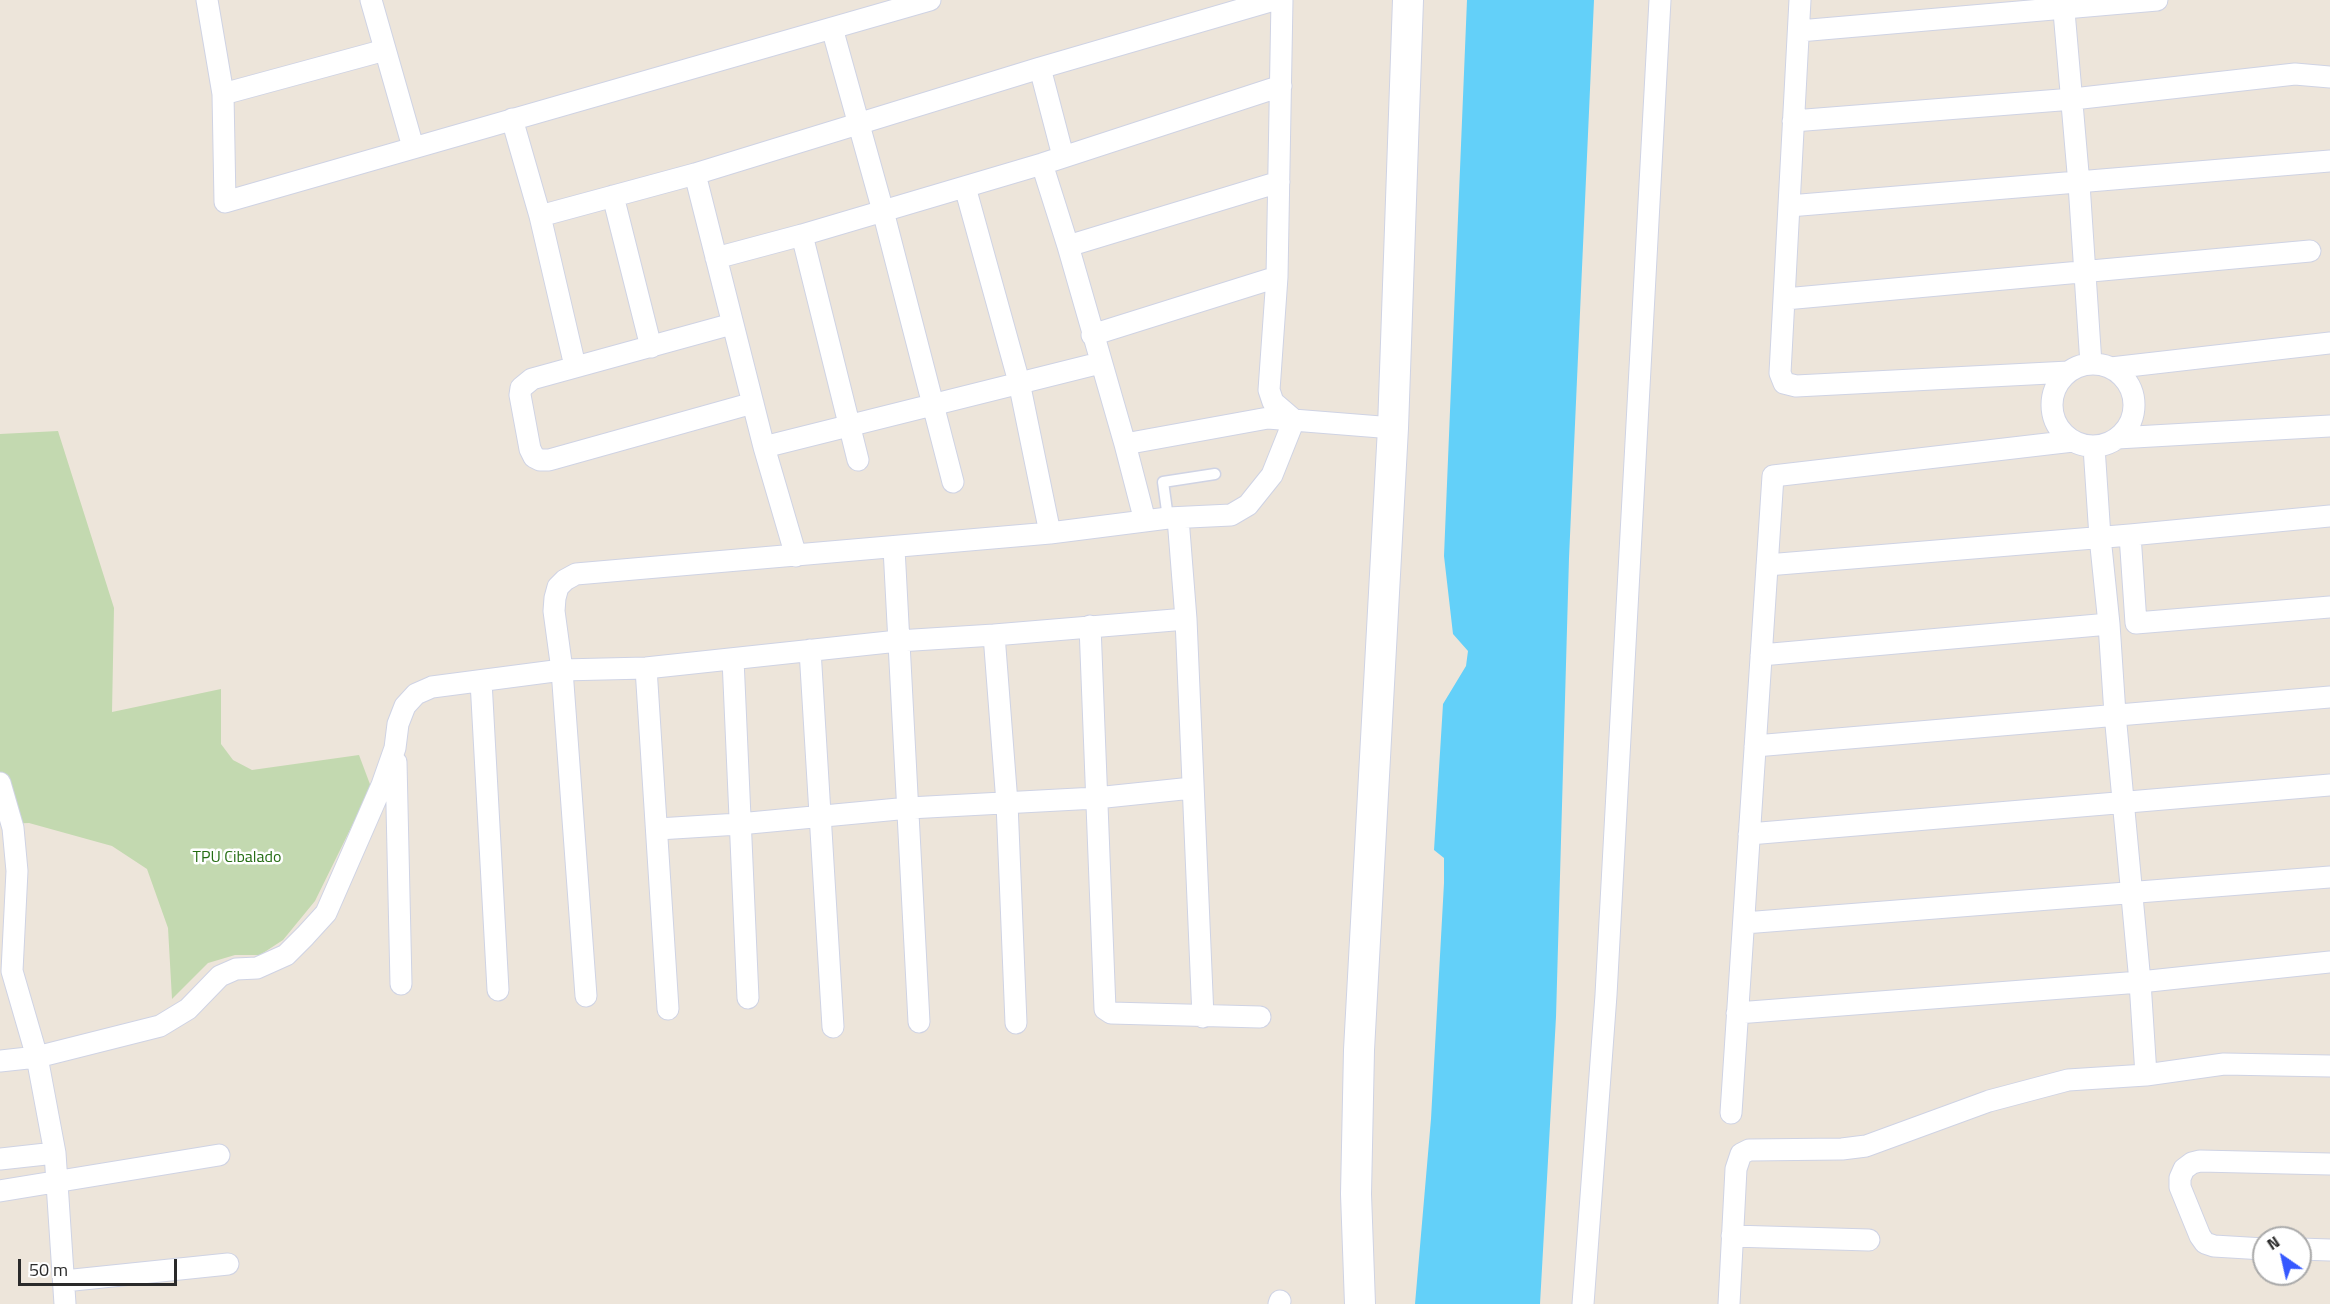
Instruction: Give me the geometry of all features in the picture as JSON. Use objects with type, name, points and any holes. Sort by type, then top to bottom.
[{"type":"street","points":[[207,0],[223,94],[225,202],[930,0]]},
{"type":"street","points":[[371,0],[413,147]]},
{"type":"street","points":[[540,216],[695,174],[1040,68],[1274,0]]},
{"type":"street","points":[[1282,0],[1277,277],[1269,390],[1273,402],[1294,420]]},
{"type":"street","points":[[1360,1304],[1356,1194],[1359,1060],[1393,428],[1408,0]]},
{"type":"street","points":[[1582,1304],[1606,995],[1660,0]]},
{"type":"street","points":[[1800,0],[1780,373],[1784,383],[1789,385],[2069,372],[2101,366],[2330,344]]},
{"type":"street","points":[[1799,31],[2064,4],[2157,0]]},
{"type":"street","points":[[2064,4],[2073,99],[2084,273],[2101,366]]},
{"type":"street","points":[[832,28],[883,211],[952,482]]},
{"type":"street","points":[[223,94],[385,50]]},
{"type":"street","points":[[1040,68],[1063,156]]},
{"type":"street","points":[[1793,121],[2073,99],[2295,74],[2330,77]]},
{"type":"street","points":[[716,258],[1042,164],[1281,86]]},
{"type":"street","points":[[512,119],[540,216],[575,366]]},
{"type":"street","points":[[1789,206],[2079,184],[2330,161]]},
{"type":"street","points":[[1042,164],[1068,246],[1145,521]]},
{"type":"street","points":[[695,174],[764,447],[796,556]]},
{"type":"street","points":[[1068,246],[1279,182]]},
{"type":"street","points":[[965,187],[1019,382],[1050,533]]},
{"type":"street","points":[[613,196],[651,347]]},
{"type":"street","points":[[802,235],[858,460]]},
{"type":"street","points":[[1785,300],[2310,251]]},
{"type":"street","points":[[1092,334],[1277,277]]},
{"type":"street","points":[[732,324],[532,379],[521,388],[520,395],[530,449],[534,457],[549,460],[753,403]]},
{"type":"street","points":[[764,447],[1100,363]]},
{"type":"street","points":[[2101,366],[2124,378],[2133,393],[2134,410],[2129,426],[2118,438]]},
{"type":"street","points":[[2069,372],[2059,382],[2053,394],[2052,408],[2055,421],[2062,433],[2073,441],[2094,447],[2118,438],[2330,426]]},
{"type":"street","points":[[1125,444],[1268,418],[1393,428]]},
{"type":"street","points":[[586,996],[555,598],[558,587],[564,580],[576,574],[894,548],[1173,518],[1231,515],[1248,505],[1272,476],[1294,420]]},
{"type":"street","points":[[1731,1113],[1773,476],[2073,441]]},
{"type":"street","points":[[2094,447],[2115,714],[2133,894],[2146,1075]]},
{"type":"street","points":[[1767,565],[2330,516]]},
{"type":"street","points":[[1173,518],[1186,619],[1203,1017]]},
{"type":"street","points":[[2130,535],[2136,623],[2330,607]]},
{"type":"street","points":[[894,548],[920,1022]]},
{"type":"street","points":[[401,984],[395,748],[398,723],[405,706],[416,694],[432,687],[562,670],[646,668],[898,641],[1186,619]]},
{"type":"street","points":[[1761,655],[2109,624]]},
{"type":"street","points":[[1090,626],[1106,1009],[1111,1013],[1260,1017]]},
{"type":"street","points":[[994,635],[1007,803],[1016,1023]]},
{"type":"street","points":[[810,650],[833,1026]]},
{"type":"street","points":[[733,659],[748,998]]},
{"type":"street","points":[[646,668],[668,1009]]},
{"type":"street","points":[[481,681],[498,990]]},
{"type":"street","points":[[1755,746],[2330,697]]},
{"type":"street","points":[[0,1061],[37,1057],[160,1026],[188,1009],[220,976],[236,969],[258,968],[286,955],[326,913],[356,848],[395,748]]},
{"type":"street","points":[[0,783],[13,828],[8,872],[6,971],[37,1057],[55,1153],[66,1304]]},
{"type":"street","points":[[1749,834],[2330,784]]},
{"type":"street","points":[[658,829],[909,808],[1096,798],[1192,788]]},
{"type":"street","points":[[1744,923],[2330,877]]},
{"type":"street","points":[[1737,1013],[2140,982],[2330,962]]},
{"type":"street","points":[[1729,1304],[1737,1161],[1741,1154],[1749,1150],[1855,1149],[2017,1092],[2068,1080],[2146,1075],[2224,1064],[2330,1066]]},
{"type":"street","points":[[0,1159],[55,1153]]},
{"type":"street","points":[[0,1191],[219,1155]]},
{"type":"street","points":[[2252,1248],[2223,1247],[2205,1243],[2180,1187],[2180,1178],[2184,1169],[2200,1161],[2330,1164]]},
{"type":"street","points":[[1732,1236],[1869,1240]]},
{"type":"street","points":[[2312,1250],[2330,1250]]},
{"type":"street","points":[[64,1281],[228,1264]]},
{"type":"lane","points":[[1173,518],[1163,482],[1215,474]]},
{"type":"green space","name":"TPU Cibalado","points":[[58,431],[114,608],[112,712],[221,689],[221,744],[233,760],[252,770],[359,755],[371,787],[315,901],[283,940],[260,955],[235,955],[208,963],[172,999],[168,928],[147,869],[112,846],[29,823],[0,824],[0,434]]},
{"type":"water","points":[[1467,0],[1594,0],[1569,558],[1556,1017],[1540,1304],[1415,1304],[1431,1119],[1444,883],[1444,858],[1434,850],[1443,704],[1466,666],[1468,651],[1453,634],[1444,556]]}]
